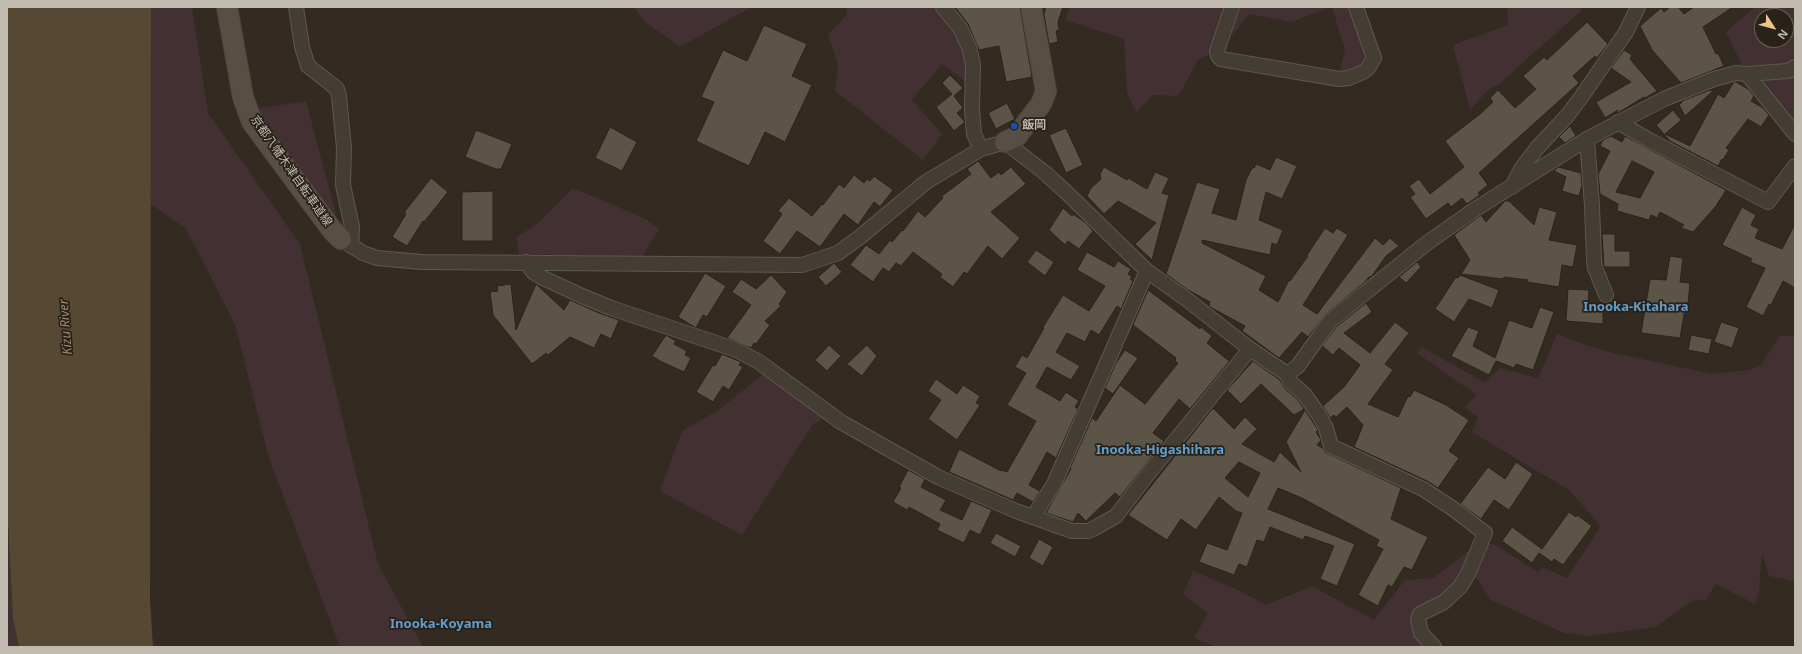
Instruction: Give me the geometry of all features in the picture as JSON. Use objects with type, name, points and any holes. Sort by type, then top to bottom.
[{"type":"main road","name":"京都八幡木津自転車道線","points":[[227,7],[243,96],[252,122],[332,230],[346,242]]},
{"type":"main road","points":[[1006,142],[1016,137],[1041,104],[1046,91],[1031,7]]},
{"type":"street","points":[[296,7],[302,47],[308,66],[337,89],[339,96],[344,148],[344,185],[352,227],[346,242],[370,255],[388,259],[422,262],[802,265],[838,252],[860,237],[926,182],[982,148],[1006,142],[1044,172],[1147,271],[1185,298],[1250,349],[1287,374],[1290,382],[1304,394],[1319,415],[1326,428],[1331,446],[1423,489],[1452,508],[1485,533],[1468,574],[1460,587],[1444,602],[1420,614],[1418,619],[1422,633],[1434,647]]},
{"type":"street","points":[[943,7],[960,28],[973,64],[972,109],[974,134],[982,148]]},
{"type":"street","points":[[1232,7],[1217,51],[1218,56],[1221,59],[1339,79],[1349,78],[1363,72],[1372,64],[1374,58],[1356,7]]},
{"type":"street","points":[[1511,188],[1521,169],[1537,148],[1567,116],[1582,96],[1626,32],[1638,7]]},
{"type":"street","points":[[1287,374],[1298,366],[1330,321],[1427,243],[1474,210],[1511,188],[1586,139],[1664,99],[1714,79],[1736,73],[1748,74],[1788,71],[1795,67]]},
{"type":"street","points":[[1748,74],[1795,134]]},
{"type":"street","points":[[1618,122],[1649,140],[1768,202],[1795,166]]},
{"type":"street","points":[[1586,139],[1592,206],[1595,268],[1606,295]]},
{"type":"street","points":[[526,262],[533,272],[541,277],[582,296],[611,308],[737,350],[759,362],[840,422],[938,477],[1033,518],[1072,531],[1080,532],[1095,528],[1116,516],[1148,474],[1250,349]]},
{"type":"street","points":[[1033,518],[1054,484],[1085,410],[1147,271]]},
{"type":"shaded area","points":[[151,7],[192,7],[208,113],[300,244],[378,564],[423,647],[340,647],[268,455],[235,324],[186,229],[151,204]]},
{"type":"shaded area","points":[[634,7],[752,7],[680,47],[644,21]]},
{"type":"shaded area","points":[[847,7],[936,7],[962,47],[967,64],[967,83],[942,64],[912,100],[942,134],[923,160],[835,91],[838,65],[828,35],[847,14]]},
{"type":"shaded area","points":[[1070,7],[1226,8],[1210,54],[1198,60],[1180,93],[1175,96],[1153,95],[1136,112],[1127,93],[1124,39],[1065,20]]},
{"type":"shaded area","points":[[1240,7],[1332,7],[1291,22],[1249,14],[1231,37]]},
{"type":"shaded area","points":[[1332,7],[1349,7],[1365,58],[1358,67],[1339,75],[1345,50]]},
{"type":"shaded area","points":[[1507,7],[1578,7],[1582,10],[1499,84],[1489,89],[1470,110],[1453,45],[1508,25]]},
{"type":"shaded area","points":[[1755,7],[1795,7],[1795,59],[1786,65],[1743,67],[1726,32]]},
{"type":"shaded area","points":[[1795,76],[1795,127],[1760,80]]},
{"type":"shaded area","points":[[306,101],[339,226],[255,109]]},
{"type":"shaded area","points":[[573,188],[644,218],[659,229],[642,257],[519,254],[516,238],[538,223]]},
{"type":"shaded area","points":[[1557,334],[1586,345],[1614,353],[1712,374],[1749,370],[1761,365],[1780,336],[1795,336],[1795,581],[1769,576],[1762,553],[1759,590],[1755,604],[1716,584],[1705,601],[1695,599],[1655,627],[1590,636],[1564,633],[1491,600],[1474,574],[1486,543],[1495,545],[1538,572],[1542,567],[1567,578],[1601,526],[1569,490],[1472,432],[1478,417],[1465,407],[1477,395],[1417,353],[1422,347],[1485,383],[1500,368],[1538,378]]},
{"type":"shaded area","points":[[765,373],[826,417],[813,424],[742,535],[660,491],[682,431],[717,411]]},
{"type":"shaded area","points":[[7,505],[13,619],[19,647],[7,647]]},
{"type":"shaded area","points":[[1475,546],[1465,572],[1439,600],[1416,609],[1431,647],[1217,647],[1194,638],[1208,613],[1183,594],[1193,571],[1238,590],[1266,605],[1312,586],[1374,620],[1405,580],[1433,578]]},
{"type":"water","name":"Kizu River","points":[[7,7],[151,7],[150,599],[153,647],[19,647],[13,619],[7,505]]},
{"type":"building","points":[[955,7],[1020,7],[1032,77],[1006,82],[999,46],[979,50],[968,24]]},
{"type":"building","points":[[1046,7],[1063,7],[1058,22],[1059,30],[1056,31],[1058,42],[1049,44],[1044,14]]},
{"type":"building","points":[[1670,7],[1678,7],[1684,14],[1694,7],[1733,7],[1703,27],[1716,54],[1718,53],[1724,66],[1681,83],[1652,50],[1640,26],[1661,8],[1664,12]]},
{"type":"building","points":[[1587,22],[1608,44],[1597,58],[1595,56],[1573,76],[1579,83],[1479,173],[1488,185],[1478,193],[1480,195],[1467,204],[1462,198],[1451,207],[1448,203],[1426,219],[1410,197],[1415,194],[1409,186],[1419,179],[1430,194],[1464,167],[1445,141],[1493,102],[1490,98],[1498,90],[1515,108],[1536,89],[1523,76],[1544,57],[1547,60]]},
{"type":"building","points":[[764,25],[807,44],[792,76],[812,85],[785,142],[765,132],[749,166],[696,141],[714,102],[701,97],[723,50],[747,61]]},
{"type":"building","points":[[1624,50],[1632,55],[1630,59],[1657,91],[1616,114],[1618,110],[1605,118],[1596,102],[1631,82],[1611,68]]},
{"type":"building","points":[[950,75],[963,88],[954,96],[963,108],[957,113],[965,122],[954,131],[936,107],[952,94],[942,83]]},
{"type":"building","points":[[1734,82],[1748,89],[1754,96],[1751,101],[1763,108],[1769,115],[1761,127],[1748,119],[1726,148],[1729,150],[1718,166],[1670,141],[1656,125],[1673,110],[1681,120],[1665,134],[1690,146],[1718,94],[1724,98]]},
{"type":"building","points":[[1710,90],[1713,91],[1685,116],[1679,105],[1684,100]]},
{"type":"building","points":[[1007,103],[1015,119],[996,129],[988,113]]},
{"type":"building","points":[[1570,126],[1576,136],[1565,143],[1559,137]]},
{"type":"building","points":[[610,127],[637,142],[622,171],[595,158]]},
{"type":"building","points":[[1066,128],[1083,165],[1066,173],[1049,135]]},
{"type":"building","points":[[476,130],[512,144],[501,169],[496,169],[465,157]]},
{"type":"building","points":[[1611,136],[1622,142],[1625,136],[1726,190],[1716,206],[1693,232],[1681,228],[1684,225],[1660,212],[1657,218],[1651,215],[1649,220],[1617,211],[1618,204],[1600,194],[1598,174],[1610,151],[1600,146],[1603,140]],"holes":[[[1632,161],[1654,172],[1640,198],[1616,192]]]},
{"type":"building","points":[[1276,157],[1297,166],[1282,199],[1266,192],[1259,220],[1283,230],[1277,245],[1272,243],[1270,255],[1202,240],[1202,243],[1266,276],[1259,290],[1278,302],[1289,280],[1290,281],[1308,256],[1307,255],[1325,228],[1333,233],[1337,228],[1348,235],[1303,305],[1317,314],[1375,238],[1383,245],[1390,238],[1399,246],[1386,256],[1372,276],[1325,315],[1308,337],[1302,332],[1279,358],[1242,331],[1245,326],[1212,308],[1209,306],[1210,302],[1188,290],[1166,274],[1197,182],[1220,189],[1212,213],[1236,220],[1246,180],[1252,168],[1254,168],[1256,164],[1270,170]]},
{"type":"building","points":[[978,161],[991,178],[999,172],[1001,175],[1011,167],[1026,184],[991,212],[1020,238],[1002,259],[988,246],[967,274],[964,272],[953,287],[940,277],[942,274],[913,252],[901,266],[896,263],[889,272],[883,268],[873,282],[850,265],[866,245],[879,254],[890,240],[892,242],[902,230],[903,231],[918,211],[925,217],[943,198],[942,196],[971,174],[967,169]]},
{"type":"building","points":[[1104,167],[1147,189],[1155,172],[1169,178],[1162,193],[1169,195],[1152,260],[1135,244],[1156,223],[1118,201],[1104,214],[1087,196],[1091,188],[1101,179],[1100,174]]},
{"type":"building","points":[[1558,167],[1581,173],[1582,185],[1579,196],[1562,191],[1566,177],[1554,171]]},
{"type":"building","points":[[854,175],[864,183],[867,179],[870,181],[874,176],[893,190],[880,207],[874,202],[858,225],[844,214],[820,247],[797,231],[780,254],[763,241],[782,214],[778,211],[789,198],[812,216],[822,204],[823,205],[839,184],[844,188]]},
{"type":"building","points":[[431,178],[448,192],[424,222],[423,221],[407,246],[392,237],[406,214],[404,213]]},
{"type":"building","points":[[493,191],[493,241],[462,241],[462,192]]},
{"type":"building","points":[[1505,201],[1509,201],[1534,225],[1539,207],[1557,212],[1549,240],[1577,245],[1573,267],[1562,265],[1559,287],[1527,282],[1528,280],[1504,277],[1503,279],[1461,274],[1470,260],[1454,235],[1481,215],[1486,222]]},
{"type":"building","points":[[1742,207],[1756,215],[1751,225],[1759,229],[1755,238],[1782,249],[1795,224],[1795,288],[1783,281],[1771,305],[1769,304],[1763,316],[1746,307],[1765,268],[1750,262],[1752,259],[1722,245]]},
{"type":"building","points":[[1063,208],[1072,216],[1073,214],[1086,223],[1093,231],[1079,249],[1068,241],[1065,245],[1049,230]]},
{"type":"building","points":[[1602,234],[1615,234],[1615,251],[1630,251],[1630,267],[1604,267]]},
{"type":"building","points":[[1036,250],[1054,262],[1045,276],[1027,262]]},
{"type":"building","points":[[1087,252],[1114,267],[1118,261],[1131,269],[1128,274],[1132,277],[1130,279],[1133,281],[1121,309],[1117,306],[1099,335],[1091,330],[1085,342],[1067,333],[1056,352],[1080,366],[1071,380],[1047,367],[1036,387],[1060,401],[1066,392],[1079,401],[1075,407],[1078,409],[1056,458],[1047,452],[1029,485],[1040,491],[1033,502],[1017,493],[1013,500],[949,472],[959,449],[1001,471],[1007,472],[1036,421],[1007,405],[1026,373],[1015,367],[1022,355],[1027,358],[1044,328],[1043,327],[1063,295],[1089,311],[1105,286],[1077,270]]},
{"type":"building","points":[[1670,256],[1683,258],[1680,282],[1690,283],[1688,303],[1686,303],[1680,338],[1641,333],[1650,279],[1666,280]]},
{"type":"building","points":[[1417,262],[1421,267],[1406,283],[1399,277]]},
{"type":"building","points":[[834,263],[842,272],[826,286],[818,277]]},
{"type":"building","points":[[705,273],[726,286],[707,317],[703,315],[696,328],[678,317]]},
{"type":"building","points":[[771,275],[787,292],[779,304],[781,306],[765,321],[770,325],[756,344],[754,343],[751,348],[727,338],[751,305],[732,292],[741,279],[756,289]]},
{"type":"building","points":[[1460,275],[1499,290],[1492,308],[1469,299],[1454,322],[1435,309],[1456,277],[1458,278]]},
{"type":"building","points":[[511,284],[516,330],[536,284],[564,310],[570,300],[619,320],[611,339],[601,334],[594,348],[570,337],[548,355],[546,353],[532,364],[493,315],[490,292],[498,291],[497,286]]},
{"type":"building","points":[[1568,289],[1589,290],[1588,304],[1603,304],[1603,324],[1566,321]]},
{"type":"building","points":[[1148,290],[1200,329],[1201,327],[1212,336],[1207,343],[1229,361],[1231,359],[1190,409],[1179,399],[1153,433],[1164,441],[1120,497],[1115,493],[1086,521],[1078,513],[1073,522],[1046,513],[1071,469],[1070,468],[1092,418],[1096,421],[1120,385],[1145,404],[1178,363],[1175,361],[1176,358],[1133,325]]},
{"type":"building","points":[[1366,303],[1372,312],[1344,333],[1370,353],[1395,322],[1409,333],[1385,364],[1393,370],[1368,404],[1398,417],[1408,396],[1410,397],[1414,390],[1446,405],[1469,420],[1449,451],[1459,458],[1438,488],[1427,481],[1354,447],[1363,425],[1347,407],[1336,417],[1334,415],[1330,418],[1323,406],[1344,387],[1360,365],[1339,348],[1333,355],[1322,346],[1336,327]]},
{"type":"building","points":[[1540,307],[1554,312],[1533,370],[1516,364],[1514,368],[1496,361],[1489,375],[1451,356],[1468,327],[1479,331],[1473,346],[1495,358],[1509,320],[1532,328]]},
{"type":"building","points":[[1721,322],[1739,328],[1732,348],[1714,342]]},
{"type":"building","points":[[666,335],[676,341],[674,344],[687,351],[685,355],[691,358],[684,372],[652,356]]},
{"type":"building","points":[[1691,335],[1712,339],[1709,354],[1688,350]]},
{"type":"building","points":[[829,345],[841,356],[827,371],[815,360]]},
{"type":"building","points":[[867,345],[877,356],[862,376],[847,364]]},
{"type":"building","points":[[1125,350],[1138,358],[1113,394],[1105,388],[1116,363]]},
{"type":"building","points":[[722,354],[741,362],[739,365],[743,367],[729,390],[723,386],[713,402],[696,392],[713,365],[715,366]]},
{"type":"building","points":[[1253,361],[1280,380],[1284,388],[1298,400],[1304,409],[1294,415],[1261,384],[1241,404],[1227,390]]},
{"type":"building","points":[[936,379],[957,394],[963,385],[980,396],[976,403],[980,405],[957,440],[928,419],[941,400],[928,391]]},
{"type":"building","points":[[1213,408],[1234,429],[1245,417],[1257,429],[1242,444],[1274,462],[1280,452],[1301,472],[1286,442],[1305,410],[1318,430],[1316,432],[1321,440],[1317,445],[1323,448],[1325,452],[1401,488],[1391,519],[1428,537],[1412,570],[1404,567],[1392,587],[1388,585],[1378,606],[1358,595],[1383,549],[1376,546],[1379,540],[1302,498],[1278,488],[1268,509],[1355,544],[1337,586],[1320,579],[1334,546],[1305,536],[1303,540],[1270,527],[1264,542],[1257,540],[1247,567],[1239,564],[1234,575],[1199,562],[1207,543],[1227,550],[1242,513],[1236,511],[1219,497],[1196,530],[1181,519],[1167,540],[1128,515]],"holes":[[[1239,462],[1260,473],[1248,497],[1225,478]]]},
{"type":"building","points":[[1516,462],[1533,474],[1509,510],[1494,500],[1481,519],[1460,504],[1488,467],[1505,479]]},
{"type":"building","points":[[908,470],[925,479],[921,487],[946,500],[940,510],[962,520],[971,501],[992,510],[980,535],[970,530],[964,543],[937,530],[940,524],[909,507],[907,510],[893,502],[901,488],[899,487]]},
{"type":"building","points":[[1569,512],[1576,517],[1577,515],[1592,526],[1563,565],[1554,559],[1552,562],[1539,553],[1532,563],[1502,541],[1512,527],[1542,549]]},
{"type":"building","points":[[996,533],[1021,546],[1015,557],[990,543]]},
{"type":"building","points":[[1039,539],[1053,547],[1043,566],[1029,558]]},
{"type":"place","name":"飯岡","points":[[1014,126]]},
{"type":"district","name":"Inooka-Kitahara","points":[[1636,307]]},
{"type":"district","name":"Inooka-Higashihara","points":[[1160,450]]},
{"type":"district","name":"Inooka-Koyama","points":[[441,624]]}]
